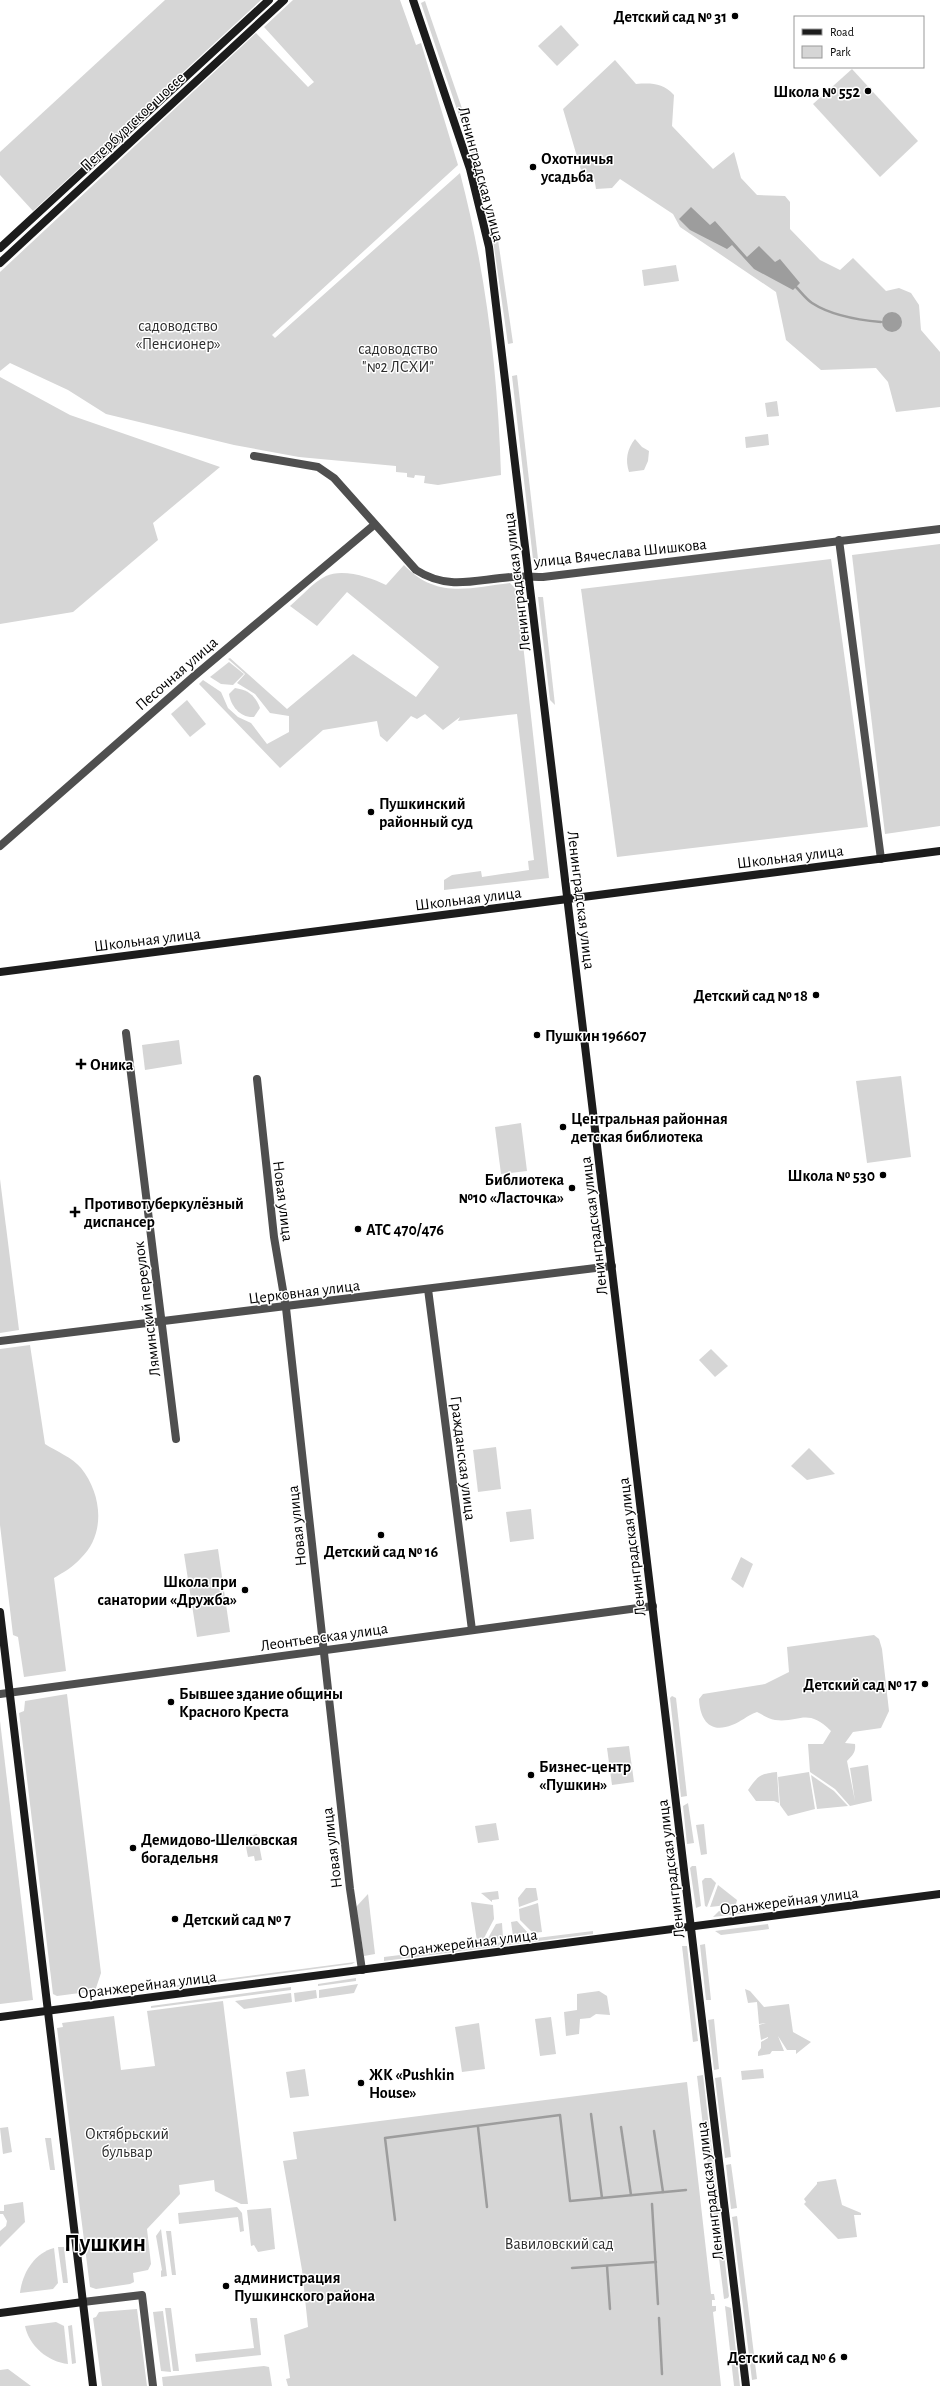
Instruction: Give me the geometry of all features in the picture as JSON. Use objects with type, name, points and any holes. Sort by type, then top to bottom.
[{"type":"street","name":"Петербургское шоссе","points":[[0,248],[268,0]]},
{"type":"street","name":"Петербургское шоссе","points":[[0,263],[284,0]]},
{"type":"street","name":"Ленинградская улица","points":[[413,0],[470,168],[489,247],[746,2386]]},
{"type":"street","name":"улица Вячеслава Шишкова","points":[[254,456],[318,467],[326,471],[342,486],[374,525],[416,570],[430,579],[445,582],[462,583],[543,577],[839,540],[940,529]]},
{"type":"street","name":"Песочная улица","points":[[0,846],[199,672],[374,525]]},
{"type":"street","points":[[839,540],[881,859]]},
{"type":"street","name":"Школьная улица","points":[[0,972],[940,851]]},
{"type":"street","name":"Ляминский переулок","points":[[126,1033],[160,1321],[176,1439]]},
{"type":"street","name":"Новая улица","points":[[257,1079],[274,1237],[286,1308],[350,1890],[362,1970]]},
{"type":"street","name":"Церковная улица","points":[[0,1341],[160,1321],[286,1308],[612,1266]]},
{"type":"street","name":"Гражданская улица","points":[[428,1289],[472,1630]]},
{"type":"street","name":"Леонтьевская улица","points":[[4,1693],[653,1606]]},
{"type":"street","points":[[0,1612],[4,1693],[47,2012],[93,2386]]},
{"type":"street","name":"Оранжерейная улица","points":[[0,2017],[691,1928],[940,1894]]},
{"type":"street","points":[[0,2313],[142,2295],[153,2386]]},
{"type":"green space","points":[[165,0],[261,0],[33,211],[0,175],[0,152]]},
{"type":"green space","points":[[293,0],[400,0],[416,45],[421,43],[458,165],[272,335],[275,338],[460,173],[484,285],[494,361],[501,475],[438,485],[424,483],[425,476],[415,475],[414,478],[407,477],[407,473],[396,472],[396,466],[299,457],[234,445],[106,414],[68,390],[10,363],[0,371],[0,272],[256,33],[308,87],[314,82],[264,27]]},
{"type":"green space","points":[[425,1],[477,152],[472,154],[421,3]]},
{"type":"green space","points":[[561,25],[579,45],[557,66],[538,46]]},
{"type":"green space","points":[[615,60],[636,84],[661,86],[666,88],[674,95],[672,126],[713,169],[734,152],[741,178],[757,195],[785,196],[790,202],[790,229],[820,260],[840,270],[853,258],[886,291],[899,288],[911,293],[919,305],[921,330],[940,352],[940,407],[896,412],[888,382],[876,368],[821,370],[786,340],[776,292],[680,227],[673,214],[620,179],[612,188],[596,189],[594,177],[583,177],[563,109]]},
{"type":"green space","points":[[852,69],[918,141],[880,177],[813,104]]},
{"type":"green space","points":[[489,212],[494,212],[513,343],[508,344]]},
{"type":"green space","points":[[676,265],[679,281],[644,286],[642,270]]},
{"type":"green space","points":[[517,375],[538,559],[533,559],[512,376]]},
{"type":"green space","points":[[0,377],[70,415],[220,467],[153,523],[158,540],[73,612],[0,624]]},
{"type":"green space","points":[[777,401],[779,416],[767,417],[765,403]]},
{"type":"green space","points":[[768,434],[769,445],[746,448],[745,437]]},
{"type":"green space","points":[[635,439],[642,447],[649,451],[648,461],[644,470],[629,472],[627,463],[628,455],[630,447]]},
{"type":"green space","points":[[940,544],[940,826],[885,834],[852,555]]},
{"type":"green space","points":[[831,559],[868,827],[617,857],[581,589]]},
{"type":"green space","points":[[404,565],[416,576],[428,583],[441,587],[454,589],[510,583],[517,590],[549,878],[444,890],[444,880],[452,875],[481,871],[482,877],[529,870],[528,861],[534,860],[517,714],[458,721],[460,717],[443,730],[425,714],[417,719],[411,716],[387,742],[380,736],[377,721],[323,730],[280,768],[199,684],[203,680],[221,692],[228,708],[238,717],[251,723],[267,744],[289,732],[289,716],[270,713],[255,694],[237,683],[245,674],[228,659],[230,658],[287,709],[353,654],[416,697],[439,667],[347,592],[317,626],[290,606],[312,586],[326,576],[340,573],[356,574],[386,585]]},
{"type":"green space","points":[[538,597],[543,597],[555,705],[550,700]]},
{"type":"green space","points":[[229,662],[244,674],[233,685],[221,684],[210,677]]},
{"type":"green space","points":[[235,688],[244,690],[256,700],[260,708],[254,717],[244,716],[234,707],[229,694]]},
{"type":"green space","points":[[187,700],[206,724],[190,737],[171,714]]},
{"type":"green space","points":[[179,1040],[182,1064],[145,1070],[142,1045]]},
{"type":"green space","points":[[901,1076],[911,1157],[867,1163],[856,1081]]},
{"type":"green space","points":[[521,1123],[527,1171],[501,1174],[495,1127]]},
{"type":"green space","points":[[0,1179],[19,1330],[0,1333]]},
{"type":"green space","points":[[30,1345],[45,1444],[78,1464],[88,1478],[97,1502],[98,1526],[89,1548],[81,1558],[75,1564],[54,1578],[66,1671],[24,1677],[18,1637],[13,1635],[0,1525],[0,1349]]},
{"type":"green space","points":[[711,1349],[728,1366],[715,1377],[699,1360]]},
{"type":"green space","points":[[496,1447],[501,1489],[478,1492],[473,1450]]},
{"type":"green space","points":[[809,1448],[835,1474],[807,1480],[791,1466]]},
{"type":"green space","points":[[531,1509],[534,1539],[510,1542],[506,1512]]},
{"type":"green space","points":[[218,1549],[230,1632],[197,1637],[184,1554]]},
{"type":"green space","points":[[741,1557],[753,1564],[743,1588],[731,1579]]},
{"type":"green space","points":[[874,1635],[879,1639],[882,1649],[889,1711],[881,1728],[853,1732],[845,1743],[855,1744],[854,1753],[847,1761],[855,1801],[850,1768],[868,1765],[872,1801],[850,1806],[835,1789],[810,1772],[808,1744],[823,1744],[831,1731],[816,1720],[803,1718],[775,1720],[757,1712],[735,1724],[718,1728],[708,1723],[701,1713],[699,1699],[703,1694],[765,1684],[789,1672],[787,1647]]},
{"type":"green space","points":[[67,1694],[101,1973],[95,1991],[57,1996],[53,1994],[19,1713],[24,1711],[25,1701]]},
{"type":"green space","points":[[672,1696],[676,1698],[687,1796],[681,1797],[670,1698]]},
{"type":"green space","points":[[0,1721],[33,2000],[0,2004]]},
{"type":"green space","points":[[629,1746],[634,1782],[612,1785],[607,1748]]},
{"type":"green space","points":[[777,1772],[779,1803],[774,1801],[756,1801],[748,1790],[751,1785],[760,1776]]},
{"type":"green space","points":[[809,1772],[815,1809],[788,1816],[780,1805],[778,1777]]},
{"type":"green space","points":[[811,1775],[834,1791],[848,1806],[817,1809]]},
{"type":"green space","points":[[688,1803],[694,1843],[687,1844],[683,1806]]},
{"type":"green space","points":[[496,1823],[499,1840],[478,1843],[475,1826]]},
{"type":"green space","points":[[704,1824],[707,1854],[701,1855],[696,1825]]},
{"type":"green space","points":[[257,1834],[262,1860],[255,1861],[254,1856],[248,1857],[244,1837]]},
{"type":"green space","points":[[692,1866],[696,1866],[701,1906],[696,1908],[690,1868]]},
{"type":"green space","points":[[705,1878],[711,1878],[716,1883],[707,1907],[705,1906],[702,1881]]},
{"type":"green space","points":[[718,1885],[737,1900],[736,1904],[710,1907]]},
{"type":"green space","points":[[526,1888],[536,1888],[538,1900],[519,1907],[518,1898]]},
{"type":"green space","points":[[498,1891],[499,1899],[492,1900],[492,1902],[481,1893]]},
{"type":"green space","points":[[368,1894],[375,1954],[364,1956],[356,1907]]},
{"type":"green space","points":[[471,1902],[493,1905],[494,1919],[483,1940],[477,1941]]},
{"type":"green space","points":[[538,1903],[542,1932],[533,1933],[520,1920],[519,1909]]},
{"type":"green space","points":[[788,1903],[796,1906],[751,1912],[750,1907]]},
{"type":"green space","points":[[746,1908],[747,1913],[713,1917],[719,1911]]},
{"type":"green space","points":[[517,1921],[529,1934],[513,1936],[511,1922]]},
{"type":"green space","points":[[502,1923],[503,1938],[487,1940],[496,1924]]},
{"type":"green space","points":[[768,1924],[769,1929],[721,1935],[715,1931]]},
{"type":"green space","points":[[593,1931],[593,1934],[384,1961],[384,1957]]},
{"type":"green space","points":[[705,1944],[711,2000],[706,2000],[700,1945]]},
{"type":"green space","points":[[682,1946],[687,1946],[698,2041],[693,2042]]},
{"type":"green space","points":[[355,1962],[352,1964],[164,1989],[163,1987]]},
{"type":"green space","points":[[356,1978],[356,1981],[318,1986],[318,1984]]},
{"type":"green space","points":[[358,1984],[354,1993],[319,1998],[319,1990]]},
{"type":"green space","points":[[291,1987],[291,1990],[151,2008],[151,2006]]},
{"type":"green space","points":[[745,1989],[750,1991],[764,2007],[789,2004],[793,2032],[811,2042],[796,2054],[796,2050],[787,2050],[778,2036],[784,2051],[772,2051],[770,2054],[758,2056],[758,2052],[761,2048],[761,2042],[768,2038],[761,2040],[759,2025],[766,2023],[759,2024],[757,2002],[748,2003]]},
{"type":"green space","points":[[316,1990],[317,1998],[295,2002],[294,1993]]},
{"type":"green space","points":[[599,1991],[607,1996],[610,2015],[596,2014],[590,2018],[580,2019],[579,2034],[566,2036],[564,2012],[577,2010],[577,1994]]},
{"type":"green space","points":[[291,1993],[292,2002],[244,2009],[235,2001]]},
{"type":"green space","name":"Октябрьский бульвар","points":[[223,2001],[248,2204],[241,2204],[215,2191],[214,2180],[179,2185],[180,2194],[147,2229],[151,2264],[148,2270],[133,2273],[134,2282],[130,2284],[96,2289],[90,2287],[57,2028],[63,2027],[62,2023],[114,2016],[121,2070],[155,2066],[147,2011]]},
{"type":"green space","points":[[551,2017],[556,2054],[540,2056],[535,2019]]},
{"type":"green space","points":[[714,2019],[719,2069],[714,2070],[708,2020]]},
{"type":"green space","points":[[479,2023],[485,2069],[462,2072],[455,2027]]},
{"type":"green space","points":[[305,2069],[309,2096],[290,2098],[286,2072]]},
{"type":"green space","points":[[763,2069],[764,2078],[742,2080],[741,2071]]},
{"type":"green space","points":[[703,2075],[729,2296],[728,2298],[724,2299],[697,2076]]},
{"type":"green space","points":[[721,2077],[731,2157],[725,2158],[715,2078]]},
{"type":"green space","name":"Вавиловский сад","points":[[687,2082],[711,2294],[714,2294],[715,2300],[712,2300],[712,2306],[716,2306],[716,2311],[713,2312],[721,2386],[288,2386],[286,2379],[290,2378],[284,2335],[308,2327],[302,2270],[283,2161],[297,2159],[293,2132]]},
{"type":"green space","points":[[8,2127],[12,2152],[3,2154],[0,2128]]},
{"type":"green space","points":[[45,2138],[51,2138],[55,2170],[50,2170]]},
{"type":"green space","points":[[731,2164],[737,2208],[731,2209],[726,2165]]},
{"type":"green space","points":[[836,2179],[842,2205],[861,2213],[861,2215],[854,2215],[857,2237],[838,2239],[804,2204],[806,2202],[804,2199],[817,2184],[817,2182]]},
{"type":"green space","points":[[23,2202],[25,2222],[0,2247],[0,2231],[6,2226],[7,2221],[3,2214],[0,2214],[0,2211],[4,2211],[4,2205]]},
{"type":"green space","points":[[237,2207],[242,2213],[244,2231],[240,2232],[238,2217],[179,2224],[178,2213]]},
{"type":"green space","points":[[271,2208],[275,2249],[258,2252],[254,2245],[251,2246],[247,2210]]},
{"type":"green space","points":[[737,2216],[757,2379],[752,2380],[732,2217]]},
{"type":"green space","points":[[161,2229],[167,2276],[161,2277],[162,2270],[156,2236]]},
{"type":"green space","points":[[166,2231],[171,2231],[176,2275],[172,2275]]},
{"type":"green space","points":[[58,2247],[64,2247],[68,2283],[63,2283]]},
{"type":"green space","points":[[54,2248],[58,2283],[53,2289],[20,2293],[23,2279],[30,2265],[41,2254]]},
{"type":"green space","points":[[725,2306],[731,2308],[740,2386],[734,2386]]},
{"type":"green space","points":[[165,2308],[171,2308],[179,2371],[173,2371]]},
{"type":"green space","points":[[137,2309],[147,2386],[102,2386],[93,2318],[96,2317],[99,2312]]},
{"type":"green space","points":[[163,2311],[171,2372],[161,2371],[153,2312]]},
{"type":"green space","points":[[250,2318],[257,2318],[261,2355],[196,2362],[195,2354],[254,2348]]},
{"type":"green space","points":[[56,2322],[64,2326],[68,2364],[53,2360],[40,2352],[31,2340],[25,2326]]},
{"type":"green space","points":[[72,2325],[76,2363],[72,2364],[68,2326]]},
{"type":"green space","points":[[264,2366],[269,2367],[272,2386],[163,2386],[162,2377]]},
{"type":"green space","points":[[8,2369],[31,2386],[0,2386],[0,2370]]},
{"type":"shaded area","points":[[691,207],[710,225],[715,221],[747,257],[759,246],[775,262],[780,259],[800,283],[793,290],[754,269],[732,245],[727,249],[690,230],[679,219]]},
{"type":"shaded area","points":[[892,312],[899,315],[902,322],[899,329],[892,332],[885,329],[882,322],[885,315]]},
{"type":"waterway","points":[[796,287],[810,301],[828,311],[854,319],[881,322]]},
{"type":"waterway","points":[[591,2114],[602,2198]]},
{"type":"waterway","points":[[395,2220],[385,2138],[560,2115],[570,2201],[686,2190]]},
{"type":"waterway","points":[[478,2127],[487,2207]]},
{"type":"waterway","points":[[621,2127],[631,2195]]},
{"type":"waterway","points":[[654,2131],[663,2192]]},
{"type":"waterway","points":[[652,2204],[658,2304]]},
{"type":"waterway","points":[[572,2268],[656,2262]]},
{"type":"waterway","points":[[607,2266],[610,2309]]},
{"type":"waterway","points":[[659,2318],[662,2374]]},
{"type":"place","name":"Детский сад № 31","points":[[735,16]]},
{"type":"place","name":"Школа № 552","points":[[868,91]]},
{"type":"place","name":"Охотничья усадьба","points":[[533,167]]},
{"type":"place","name":"Пушкинский районный суд","points":[[371,812]]},
{"type":"place","name":"Детский сад № 18","points":[[816,995]]},
{"type":"place","name":"Пушкин 196607","points":[[537,1035]]},
{"type":"place","name":"Оника","points":[[81,1064]]},
{"type":"place","name":"Центральная районная детская библиотека","points":[[563,1127]]},
{"type":"place","name":"Школа № 530","points":[[883,1175]]},
{"type":"place","name":"Библиотека №10 «Ласточка»","points":[[572,1188]]},
{"type":"place","name":"Противотуберкулёзный диспансер","points":[[75,1212]]},
{"type":"place","name":"АТС 470/476","points":[[358,1229]]},
{"type":"place","name":"Детский сад № 16","points":[[381,1535]]},
{"type":"place","name":"Школа при санатории «Дружба»","points":[[245,1590]]},
{"type":"place","name":"Детский сад № 17","points":[[925,1684]]},
{"type":"place","name":"Бывшее здание общины Красного Креста","points":[[171,1702]]},
{"type":"place","name":"Бизнес-центр «Пушкин»","points":[[531,1775]]},
{"type":"place","name":"Демидово-Шелковская богадельня","points":[[133,1848]]},
{"type":"place","name":"Детский сад № 7","points":[[175,1919]]},
{"type":"place","name":"ЖК «Pushkin House»","points":[[361,2083]]},
{"type":"place","name":"администрация Пушкинского района","points":[[226,2286]]},
{"type":"place","name":"Детский сад № 6","points":[[844,2357]]},
{"type":"district","name":"Пушкин","points":[[105,2243]]},
{"type":"park label","name":"садоводство «Пенсионер»","points":[[178,334]]},
{"type":"park label","name":"садоводство \"№2 ЛСХИ\"","points":[[398,357]]}]
